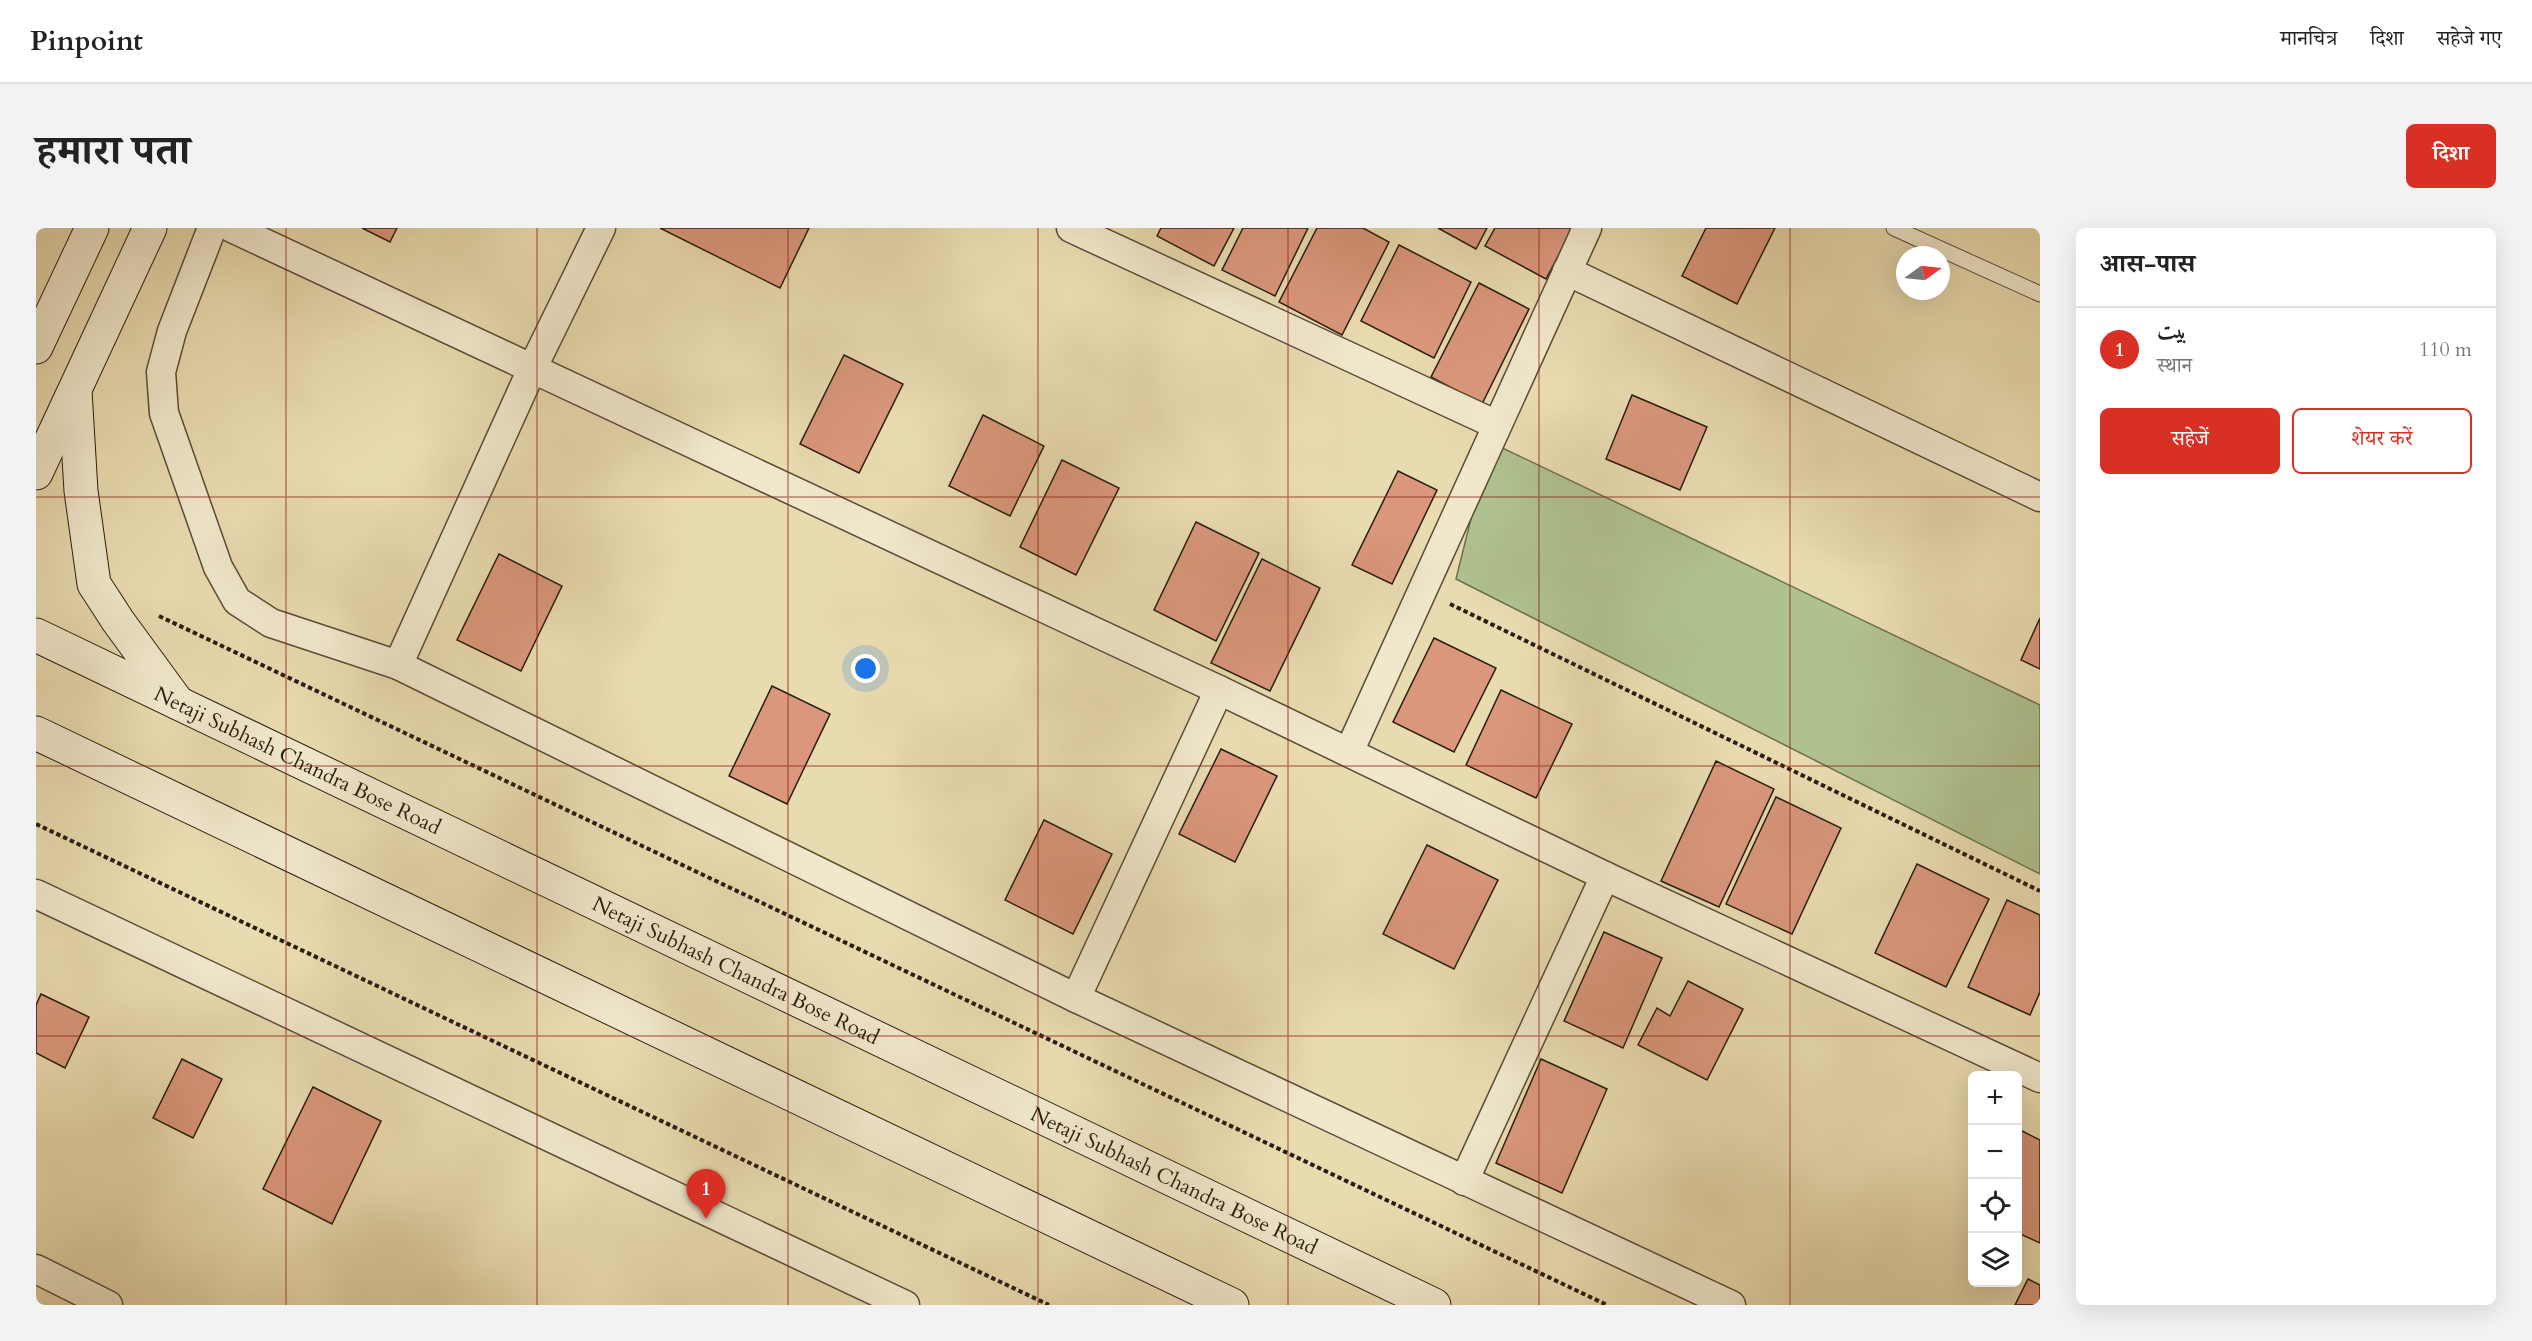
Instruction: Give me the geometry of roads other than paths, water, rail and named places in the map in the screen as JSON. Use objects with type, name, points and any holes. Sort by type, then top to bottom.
[{"type":"main road","points":[[36,347],[44,322],[92,228]]},
{"type":"main road","points":[[36,473],[150,228]]},
{"type":"main road","points":[[75,391],[81,491],[94,584],[118,621],[179,704]]},
{"type":"main road","name":"Netaji Subhash Chandra Bose Road","points":[[36,636],[1434,1305]]},
{"type":"main road","points":[[36,733],[1232,1305]]},
{"type":"street","points":[[212,228],[172,331],[160,372],[164,413],[218,567],[237,601],[271,623],[398,664],[1076,998],[1731,1305]]},
{"type":"street","points":[[232,228],[1219,690],[1605,876],[2040,1078]]},
{"type":"street","points":[[398,664],[532,369],[601,228]]},
{"type":"street","points":[[1071,228],[1497,425]]},
{"type":"street","points":[[1349,752],[1587,228]]},
{"type":"street","points":[[1567,271],[2040,497]]},
{"type":"street","points":[[1076,998],[1219,690]]},
{"type":"street","points":[[1464,1181],[1605,876]]},
{"type":"street","points":[[36,894],[905,1305]]},
{"type":"street","points":[[36,1269],[108,1305]]},
{"type":"lane","points":[[1894,228],[2040,294]]},
{"type":"place","name":"بيت","points":[[706,1219]]}]
